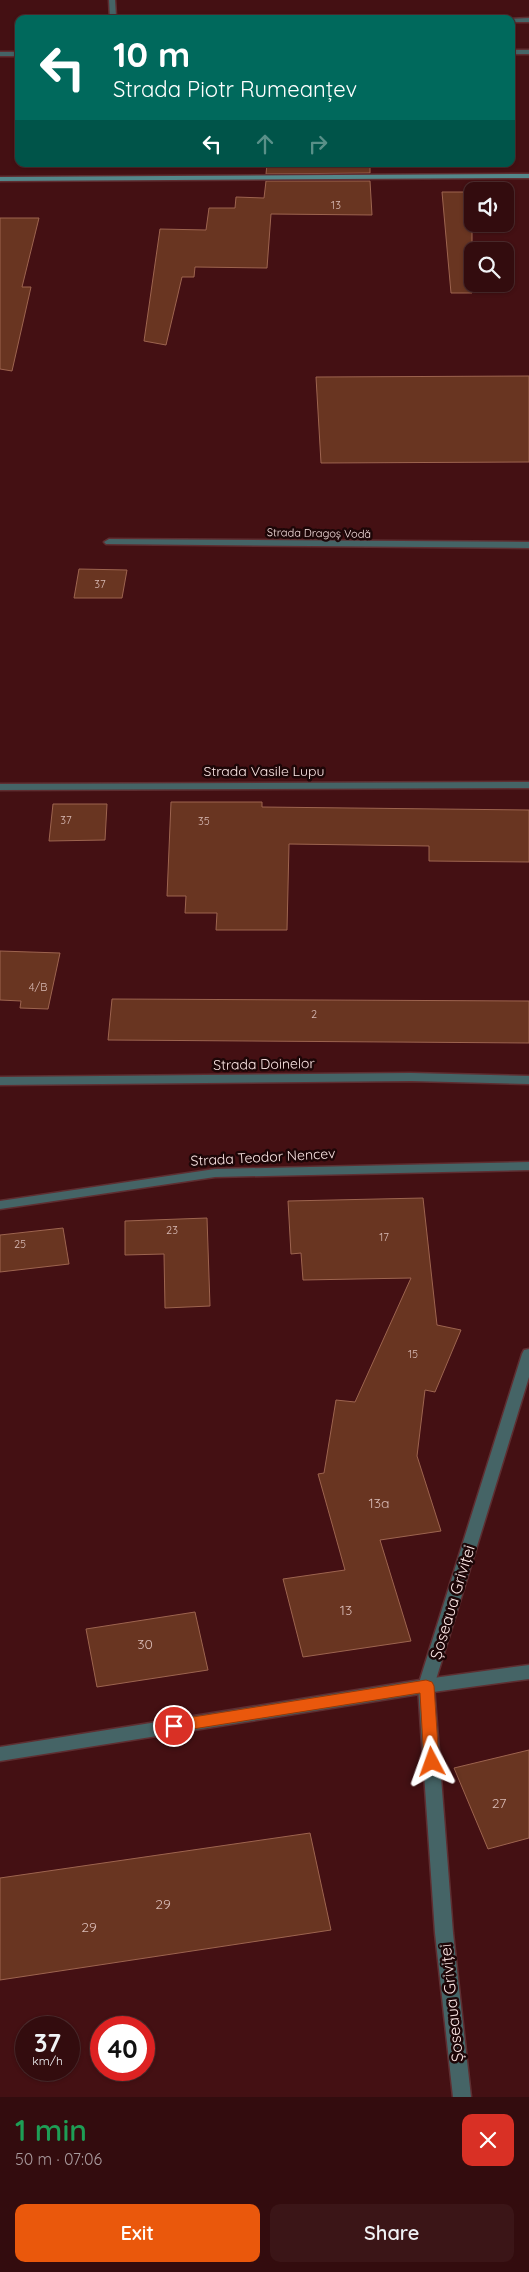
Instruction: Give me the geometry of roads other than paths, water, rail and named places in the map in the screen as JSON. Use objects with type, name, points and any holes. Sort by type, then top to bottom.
[{"type":"main road","points":[[0,178],[529,176]]},
{"type":"street","points":[[112,0],[113,15]]},
{"type":"street","points":[[515,20],[529,20]]},
{"type":"street","points":[[515,52],[529,52]]},
{"type":"street","points":[[0,54],[15,54]]},
{"type":"street","name":"Strada Dragoș Vodă","points":[[109,542],[529,544]]},
{"type":"street","name":"Strada Vasile Lupu","points":[[0,787],[529,785]]},
{"type":"street","name":"Strada Doinelor","points":[[0,1081],[411,1077],[529,1080]]},
{"type":"street","name":"Strada Teodor Nencev","points":[[0,1204],[215,1173],[529,1166]]},
{"type":"street","name":"Șoseaua Griviţei","points":[[462,2097],[444,1933],[426,1686],[529,1354]]},
{"type":"street","points":[[0,1754],[426,1686],[529,1672]]}]
